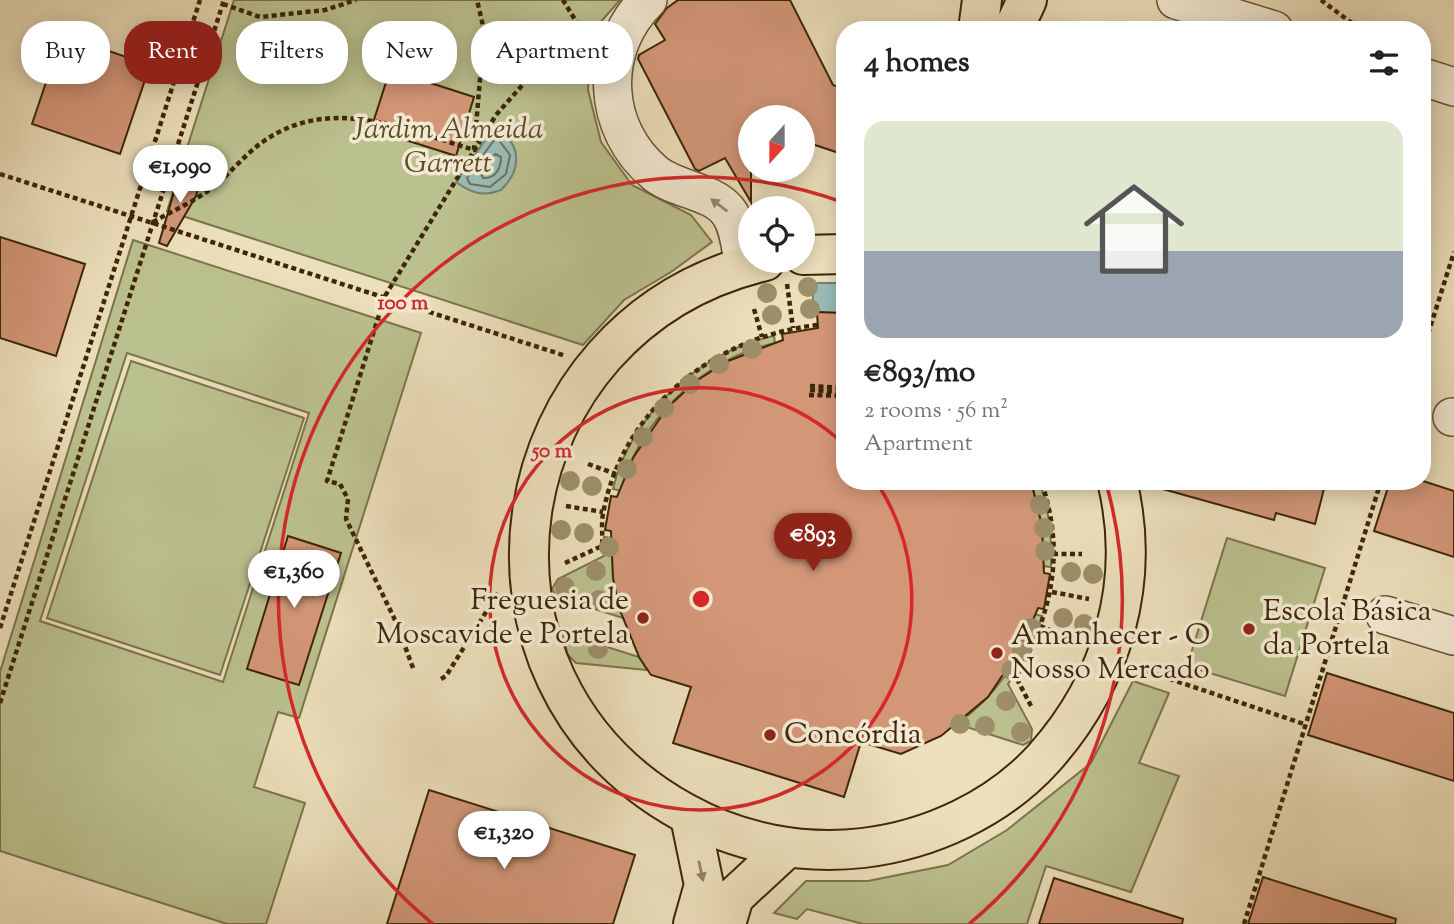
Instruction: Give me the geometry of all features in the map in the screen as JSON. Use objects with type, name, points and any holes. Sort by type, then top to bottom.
[{"type":"main road","points":[[979,21],[982,0]]},
{"type":"main road","points":[[1017,21],[1027,0]]},
{"type":"main road","points":[[815,260],[836,256]]},
{"type":"main road","points":[[740,273],[705,279],[674,296],[634,324],[592,367],[555,428],[533,496],[529,532],[533,604],[546,651],[571,705],[615,762],[642,786],[690,817],[738,837],[788,848],[845,850],[880,846],[950,825],[1011,788],[1063,738],[1100,676],[1122,608],[1126,536],[1119,490]]},
{"type":"main road","points":[[690,817],[704,884],[693,924]]},
{"type":"main road","points":[[726,924],[734,897],[788,848]]},
{"type":"street","points":[[648,0],[634,14],[617,46],[611,80],[616,116],[632,148],[656,173],[681,189],[713,199],[727,210],[738,226]]},
{"type":"street","points":[[1176,0],[1245,21]]},
{"type":"street","points":[[1431,80],[1454,87]]},
{"type":"street","points":[[1385,615],[1454,636]]},
{"type":"path","points":[[0,628],[200,0]]},
{"type":"path","points":[[0,704],[224,2],[260,17],[325,10],[356,0]]},
{"type":"path","points":[[474,150],[481,67],[487,43],[477,0]]},
{"type":"path","points":[[413,668],[396,622],[346,519],[348,499],[340,484],[327,481],[385,296],[496,116],[577,23],[563,0]]},
{"type":"path","points":[[1321,0],[1349,21]]},
{"type":"path","points":[[153,223],[212,188],[265,140],[296,123],[309,120],[355,117],[474,150]]},
{"type":"path","points":[[0,174],[385,296],[576,361]]},
{"type":"path","points":[[1431,325],[1454,252]]},
{"type":"path","points":[[777,273],[793,328]]},
{"type":"path","points":[[754,309],[762,337]]},
{"type":"path","points":[[556,566],[602,546],[603,512],[616,474],[640,426],[683,379],[709,360],[762,337],[793,328],[818,325]]},
{"type":"path","points":[[810,390],[836,391]]},
{"type":"path","points":[[588,464],[616,474]]},
{"type":"path","points":[[1031,706],[1016,677],[1040,626],[1052,592],[1052,525],[1043,490]]},
{"type":"path","points":[[1244,924],[1378,490]]},
{"type":"path","points":[[562,505],[603,512]]},
{"type":"path","points":[[1053,554],[1082,554]]},
{"type":"path","points":[[441,679],[446,676],[505,581]]},
{"type":"path","points":[[1052,592],[1093,600]]},
{"type":"path","points":[[1040,626],[1068,637]]},
{"type":"path","points":[[1136,667],[1304,724]]},
{"type":"green space","name":"Jardim Almeida Garrett","points":[[234,0],[620,0],[602,21],[471,21],[471,84],[588,84],[601,142],[632,185],[691,215],[712,242],[671,272],[624,300],[583,345],[167,211],[207,84],[222,84],[222,38]]},
{"type":"green space","points":[[133,240],[421,333],[299,718],[278,712],[254,787],[305,803],[266,924],[227,924],[0,851],[0,672]],"holes":[[[127,353],[309,413],[223,682],[40,621]]]},
{"type":"green space","points":[[774,336],[775,343],[724,362],[678,396],[642,441],[629,465],[621,491],[613,489],[635,436],[672,390],[695,371],[720,356]]},
{"type":"green space","points":[[131,361],[304,418],[220,675],[47,618]]},
{"type":"green space","points":[[1033,490],[1042,490],[1045,502],[1051,567],[1043,566],[1042,526]]},
{"type":"green space","points":[[604,537],[612,538],[613,578],[623,618],[557,597],[552,589],[558,579],[604,556]]},
{"type":"green space","points":[[1227,538],[1325,568],[1285,696],[1187,666]]},
{"type":"green space","points":[[1034,614],[1042,616],[1041,620],[1030,649],[1008,684],[1032,729],[1031,741],[1023,745],[957,724],[995,689],[1015,661]]},
{"type":"green space","points":[[562,635],[639,657],[647,670],[576,663],[568,655]]},
{"type":"green space","points":[[1133,681],[1169,693],[1139,763],[1179,776],[1131,892],[1046,866],[1027,924],[863,924],[807,909],[797,919],[774,913],[806,881],[868,881],[948,865],[1007,830],[1091,763]]},
{"type":"water","points":[[493,129],[510,141],[516,156],[516,165],[501,190],[477,193],[456,182]]},
{"type":"water","points":[[812,283],[836,283],[836,313],[814,313]]},
{"type":"building","points":[[678,0],[790,0],[833,85],[836,86],[836,152],[816,145],[816,105],[738,105],[738,180],[725,158],[699,171],[695,169],[638,59],[639,55],[665,40],[655,24],[667,8]]},
{"type":"building","points":[[110,51],[124,56],[124,84],[144,84],[120,154],[32,124],[45,84],[110,84]]},
{"type":"building","points":[[385,84],[434,84],[474,97],[456,156],[371,129]]},
{"type":"building","points":[[180,172],[201,178],[196,196],[167,246],[159,243]]},
{"type":"building","points":[[739,182],[751,182],[751,196],[747,196]]},
{"type":"building","points":[[0,237],[85,264],[56,356],[0,338]]},
{"type":"building","points":[[817,312],[836,313],[836,490],[1033,490],[1042,526],[1044,573],[1050,574],[1044,609],[1038,608],[1022,646],[988,697],[941,736],[901,754],[861,742],[844,797],[673,743],[691,687],[651,675],[639,657],[619,608],[613,578],[611,531],[605,530],[611,496],[617,497],[633,458],[667,408],[696,381],[728,361],[783,340],[782,334],[818,328]]},
{"type":"building","points":[[1431,484],[1454,491],[1454,557],[1374,531],[1387,490],[1431,490]]},
{"type":"building","points":[[1166,490],[1324,490],[1315,524],[1276,513],[1274,520]]},
{"type":"building","points":[[288,536],[341,553],[299,685],[247,669]]},
{"type":"building","points":[[1327,673],[1454,713],[1454,781],[1308,735]]},
{"type":"building","points":[[429,790],[635,855],[613,924],[387,924]]},
{"type":"building","points":[[1263,877],[1396,919],[1395,924],[1248,924]]},
{"type":"building","points":[[1054,878],[1183,919],[1182,924],[1039,924]]},
{"type":"place","name":"Freguesia de Moscavide e Portela","points":[[643,618]]},
{"type":"place","name":"Escola Básica da Portela","points":[[1249,629]]},
{"type":"place","name":"Amanhecer - O Nosso Mercado","points":[[997,653]]},
{"type":"place","name":"Concórdia","points":[[770,735]]}]
